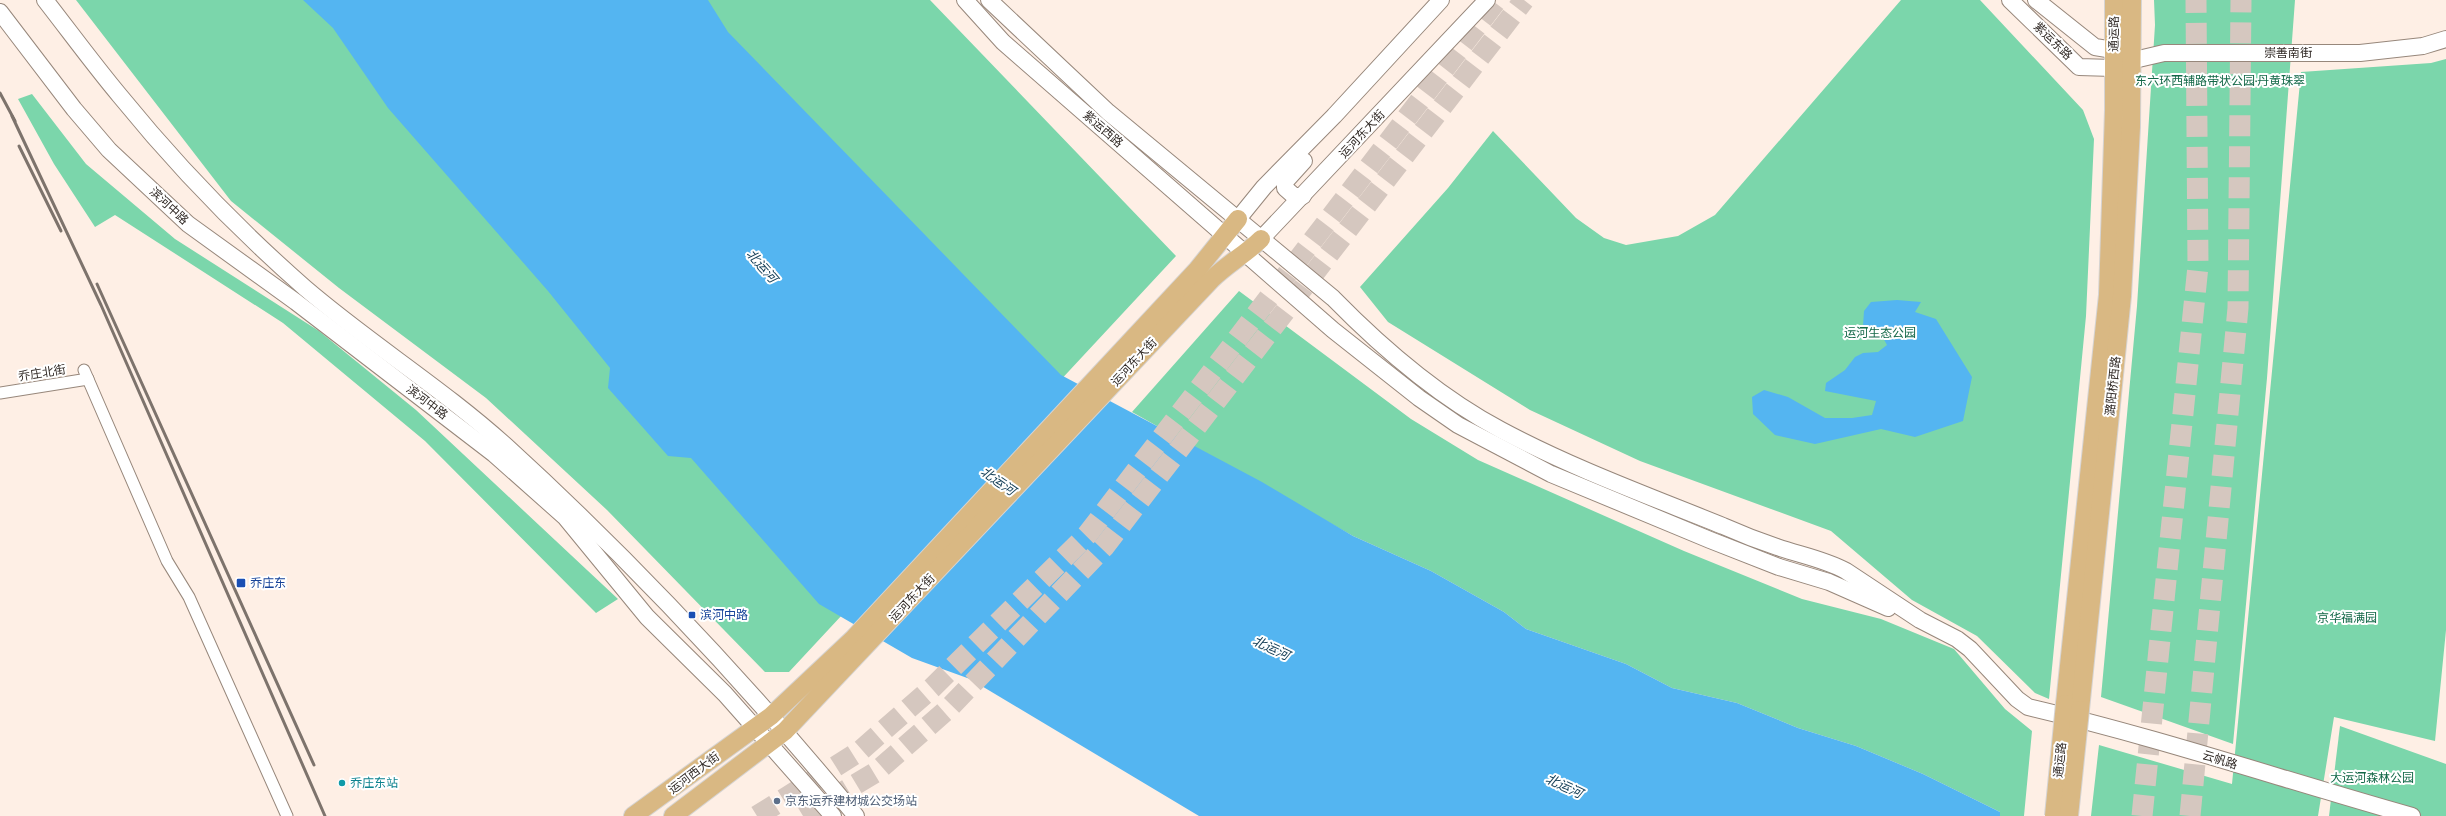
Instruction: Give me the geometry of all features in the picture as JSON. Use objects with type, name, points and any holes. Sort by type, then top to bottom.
[{"type":"main road","name":"滨河中路","points":[[46,0],[120,97],[227,214],[306,288],[502,443],[568,503],[667,603],[785,731],[856,816]]},
{"type":"main road","name":"紫运西路","points":[[965,0],[1003,42],[1247,253],[1333,330],[1419,398],[1458,425],[1502,450],[1551,474],[1710,540],[1779,567],[1829,582],[1912,619],[1920,620]]},
{"type":"main road","name":"紫运西路","points":[[989,0],[1108,112],[1333,298],[1366,332],[1453,400],[1500,430],[1579,467],[1724,527],[1777,547],[1833,564],[1920,620]]},
{"type":"main road","name":"运河东大街","points":[[785,731],[860,642],[1196,270],[1264,187],[1334,116],[1441,0]]},
{"type":"main road","name":"运河东大街","points":[[754,727],[771,716],[860,642],[1211,280],[1220,271],[1247,253],[1303,196],[1487,0]]},
{"type":"main road","name":"紫运东路","points":[[2010,0],[2080,67],[2113,59],[2130,61]]},
{"type":"main road","name":"紫运东路","points":[[2036,0],[2095,48],[2113,59]]},
{"type":"main road","name":"通运路","points":[[2113,59],[2114,0]]},
{"type":"main road","name":"通运路","points":[[2130,61],[2132,0]]},
{"type":"main road","name":"滨河中路","points":[[0,12],[74,108],[109,150],[188,224],[296,302],[488,449],[565,517],[647,617],[720,689],[833,816]]},
{"type":"main road","name":"崇善南街","points":[[2130,61],[2164,53],[2360,53],[2423,46],[2446,39]]},
{"type":"main road","name":"潞阳桥西路","points":[[2073,707],[2108,295],[2114,110],[2113,59]]},
{"type":"main road","name":"潞阳桥西路","points":[[2073,707],[2122,296],[2131,127],[2130,61]]},
{"type":"main road","points":[[1303,196],[1288,193],[1285,188],[1285,182],[1318,146],[1334,116]]},
{"type":"main road","name":"云帆路","points":[[1920,620],[1958,639],[1970,649],[2017,699],[2028,707],[2109,726],[2283,780],[2412,816]]},
{"type":"main road","name":"通运路","points":[[2054,816],[2073,707]]},
{"type":"main road","name":"通运路","points":[[2069,816],[2073,707]]},
{"type":"main road","name":"运河西大街","points":[[633,816],[664,796],[754,727]]},
{"type":"main road","name":"运河西大街","points":[[673,816],[785,731]]},
{"type":"street","name":"乔庄北街","points":[[0,393],[86,374],[167,561],[190,597],[287,816]]},
{"type":"green space","points":[[76,0],[930,0],[1176,256],[789,672],[765,672],[607,510],[486,398],[339,288],[231,201]]},
{"type":"green space","name":"运河生态公园","points":[[1901,0],[1980,0],[2083,110],[2094,139],[2086,316],[2049,699],[2035,693],[1977,636],[1912,600],[1831,531],[1640,461],[1530,410],[1388,322],[1360,287],[1448,188],[1493,131],[1576,218],[1604,238],[1626,245],[1678,236],[1715,215]]},
{"type":"green space","name":"东六环西辅路带状公园·丹黄珠翠","points":[[2154,0],[2295,0],[2267,378],[2233,744],[2101,697],[2137,306],[2155,25]]},
{"type":"green space","name":"京华福满园","points":[[2446,59],[2446,630],[2435,741],[2334,717],[2318,816],[2091,816],[2099,745],[2232,784],[2301,72],[2431,63]]},
{"type":"green space","points":[[32,94],[86,164],[175,239],[319,331],[416,410],[618,599],[596,613],[425,441],[283,323],[115,215],[95,227],[54,164],[18,99]]},
{"type":"green space","points":[[1239,291],[1411,419],[1478,460],[1684,551],[1802,599],[1881,619],[1954,649],[2005,709],[2032,731],[2024,816],[2000,816],[2000,812],[1923,774],[1856,746],[1798,728],[1737,703],[1672,688],[1626,664],[1526,629],[1504,612],[1431,571],[1353,536],[1132,412]]},
{"type":"green space","name":"大运河森林公园","points":[[2340,726],[2446,764],[2446,816],[2329,816]]},
{"type":"water","name":"北运河","points":[[303,0],[708,0],[728,32],[1061,375],[1262,482],[1353,536],[1431,571],[1504,612],[1526,629],[1626,664],[1672,688],[1737,703],[1798,728],[1856,746],[1923,774],[2000,812],[2000,816],[1199,816],[970,679],[912,658],[819,604],[691,458],[668,456],[608,388],[610,368],[548,291],[388,108],[333,28]]},
{"type":"water","points":[[1897,300],[1921,302],[1915,312],[1936,319],[1972,377],[1963,421],[1915,437],[1881,429],[1815,444],[1775,435],[1753,414],[1752,397],[1764,390],[1788,397],[1825,418],[1852,418],[1872,415],[1876,401],[1825,391],[1826,383],[1845,370],[1855,357],[1863,353],[1878,352],[1887,345],[1881,334],[1863,326],[1864,311],[1871,302]]},
{"type":"tunnel","points":[[757,816],[860,751],[932,688],[1087,535],[1497,0]]},
{"type":"tunnel","points":[[803,816],[876,772],[949,708],[1104,547],[1524,0]]},
{"type":"tunnel","points":[[2142,816],[2198,266],[2196,0]]},
{"type":"tunnel","points":[[2190,816],[2238,308],[2241,0]]},
{"type":"railway","points":[[0,93],[15,121]]},
{"type":"railway","points":[[12,116],[101,305],[325,816]]},
{"type":"railway","points":[[19,146],[61,231]]},
{"type":"railway","points":[[97,284],[314,765]]},
{"type":"place","name":"乔庄东","points":[[241,583]]},
{"type":"place","name":"滨河中路","points":[[692,615]]},
{"type":"place","name":"乔庄东站","points":[[342,783]]},
{"type":"place","name":"京东运乔建材城公交场站","points":[[777,801]]}]
